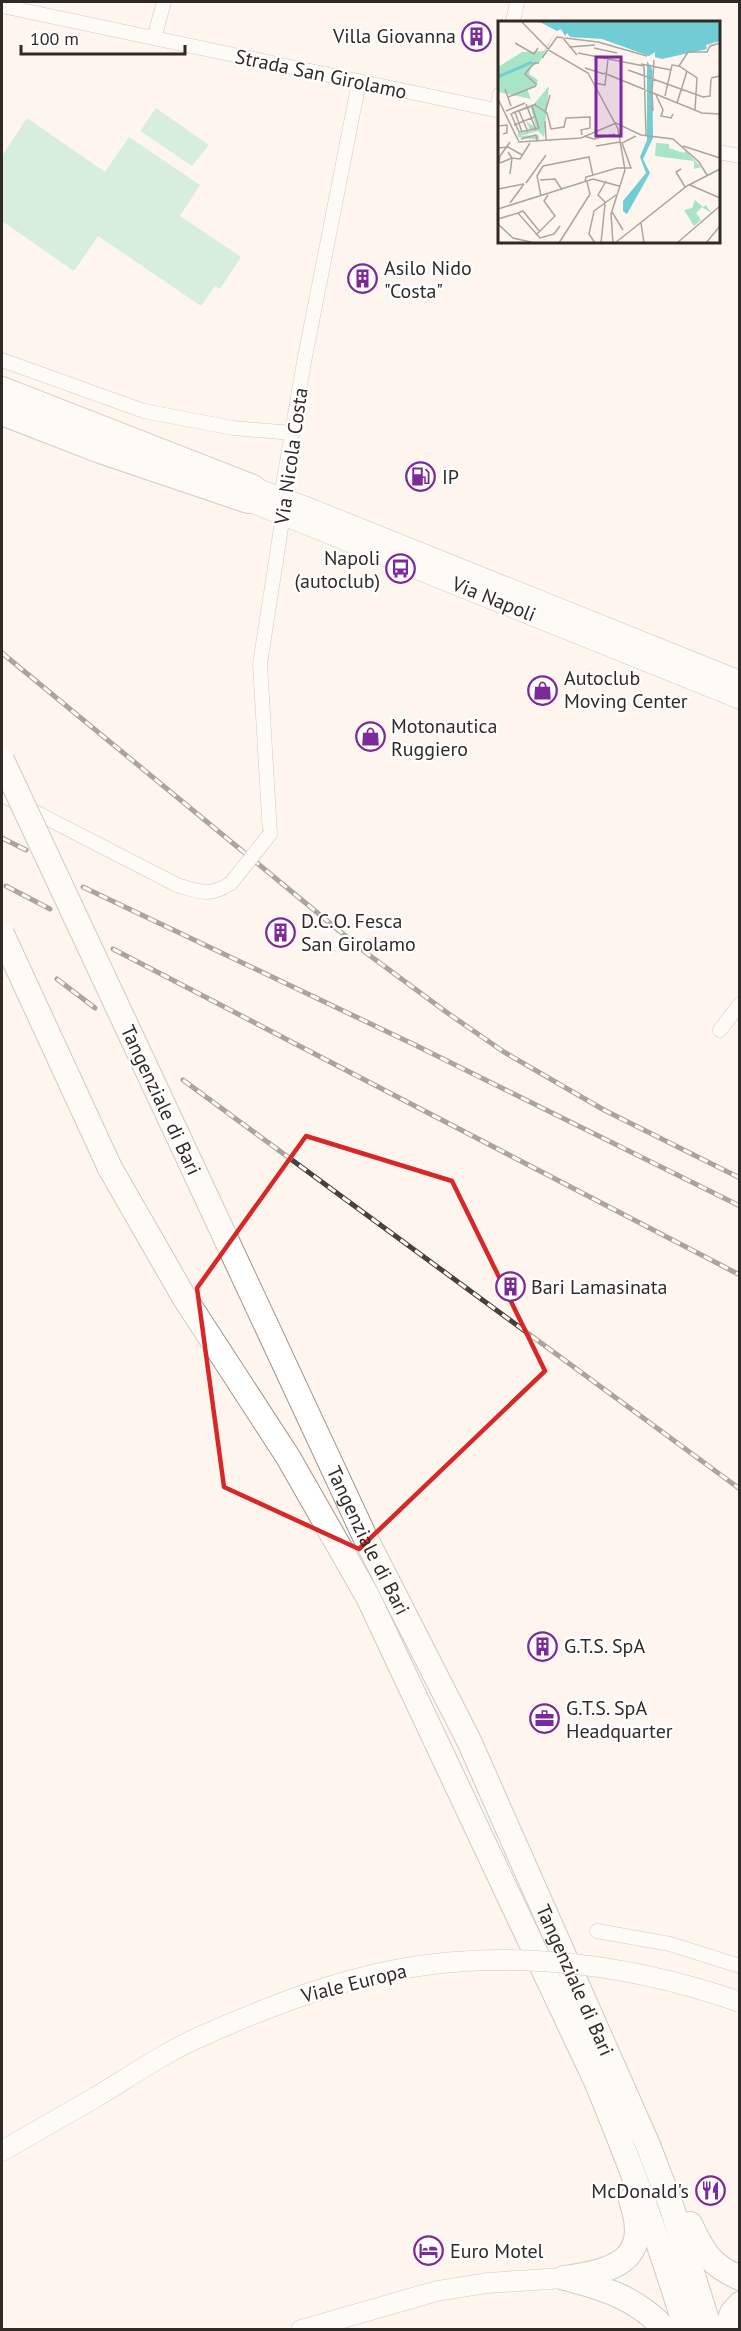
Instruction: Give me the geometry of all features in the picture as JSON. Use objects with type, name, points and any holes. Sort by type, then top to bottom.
[{"type":"highway","points":[[2,389],[250,494]]},
{"type":"highway","points":[[2,401],[250,494]]},
{"type":"highway","points":[[2,413],[100,451],[250,494]]},
{"type":"highway","points":[[2,425],[103,465],[143,477],[250,494]]},
{"type":"highway","name":"Tangenziale di Bari","points":[[2,760],[365,1537],[470,1741],[648,2145],[672,2208],[710,2330]]},
{"type":"highway","name":"Tangenziale di Bari","points":[[2,934],[110,1168],[184,1297],[288,1457],[368,1597],[571,2028],[628,2159],[657,2235],[686,2330]]},
{"type":"highway","points":[[648,2145],[675,2188],[704,2254],[721,2270],[740,2278]]},
{"type":"highway","points":[[564,2278],[609,2270],[621,2263],[636,2242],[637,2216],[627,2187],[628,2159]]},
{"type":"highway","points":[[564,2278],[619,2294],[643,2308],[666,2330]]},
{"type":"highway","points":[[726,2330],[732,2313],[740,2304]]},
{"type":"main road","name":"Via Napoli","points":[[250,494],[740,681]]},
{"type":"main road","name":"Via Napoli","points":[[282,506],[740,699]]},
{"type":"main road","name":"Viale Europa","points":[[2,2151],[200,2037],[308,1993],[362,1977],[464,1961],[551,1961],[654,1977],[740,2002]]},
{"type":"main road","points":[[301,2330],[437,2291],[487,2283],[564,2278]]},
{"type":"street","points":[[154,38],[164,2]]},
{"type":"street","points":[[513,21],[517,2]]},
{"type":"street","name":"Strada San Girolamo","points":[[2,6],[498,110]]},
{"type":"street","name":"Via Nicola Costa","points":[[2,795],[177,885],[199,892],[218,892],[231,883],[270,834],[260,664],[304,362],[359,82]]},
{"type":"street","points":[[720,152],[740,156]]},
{"type":"street","points":[[2,360],[144,411],[233,428],[293,433]]},
{"type":"street","points":[[720,1030],[740,1004]]},
{"type":"street","points":[[597,1931],[670,1944],[740,1966]]},
{"type":"highlighted area","points":[[306,1136],[452,1181],[545,1371],[359,1549],[224,1487],[197,1288]]},
{"type":"green space","points":[[156,108],[209,145],[192,166],[140,131]]},
{"type":"green space","points":[[27,118],[105,172],[129,137],[200,185],[180,216],[241,257],[220,289],[215,286],[201,306],[98,236],[74,271],[2,221],[2,156]]},
{"type":"railway","points":[[2,653],[365,952],[449,1014],[504,1052],[604,1110],[740,1178]]},
{"type":"railway","points":[[2,838],[26,850]]},
{"type":"railway","points":[[6,886],[50,909]]},
{"type":"railway","points":[[83,887],[413,1044],[740,1206]]},
{"type":"railway","points":[[113,949],[740,1275]]},
{"type":"railway","points":[[57,979],[95,1008]]},
{"type":"railway","points":[[183,1080],[740,1489]]},
{"type":"place","name":"Villa Giovanna","points":[[477,36]]},
{"type":"place","name":"Asilo Nido \"Costa\"","points":[[363,279]]},
{"type":"place","name":"IP","points":[[421,477]]},
{"type":"place","name":"Napoli (autoclub)","points":[[401,569]]},
{"type":"place","name":"Autoclub Moving Center","points":[[543,690]]},
{"type":"place","name":"Motonautica Ruggiero","points":[[370,737]]},
{"type":"place","name":"D.C.O. Fesca San Girolamo","points":[[280,932]]},
{"type":"place","name":"Bari Lamasinata","points":[[510,1287]]},
{"type":"place","name":"G.T.S. SpA","points":[[543,1646]]},
{"type":"place","name":"G.T.S. SpA Headquarter","points":[[545,1719]]},
{"type":"place","name":"McDonald's","points":[[710,2191]]},
{"type":"place","name":"Euro Motel","points":[[429,2251]]}]
